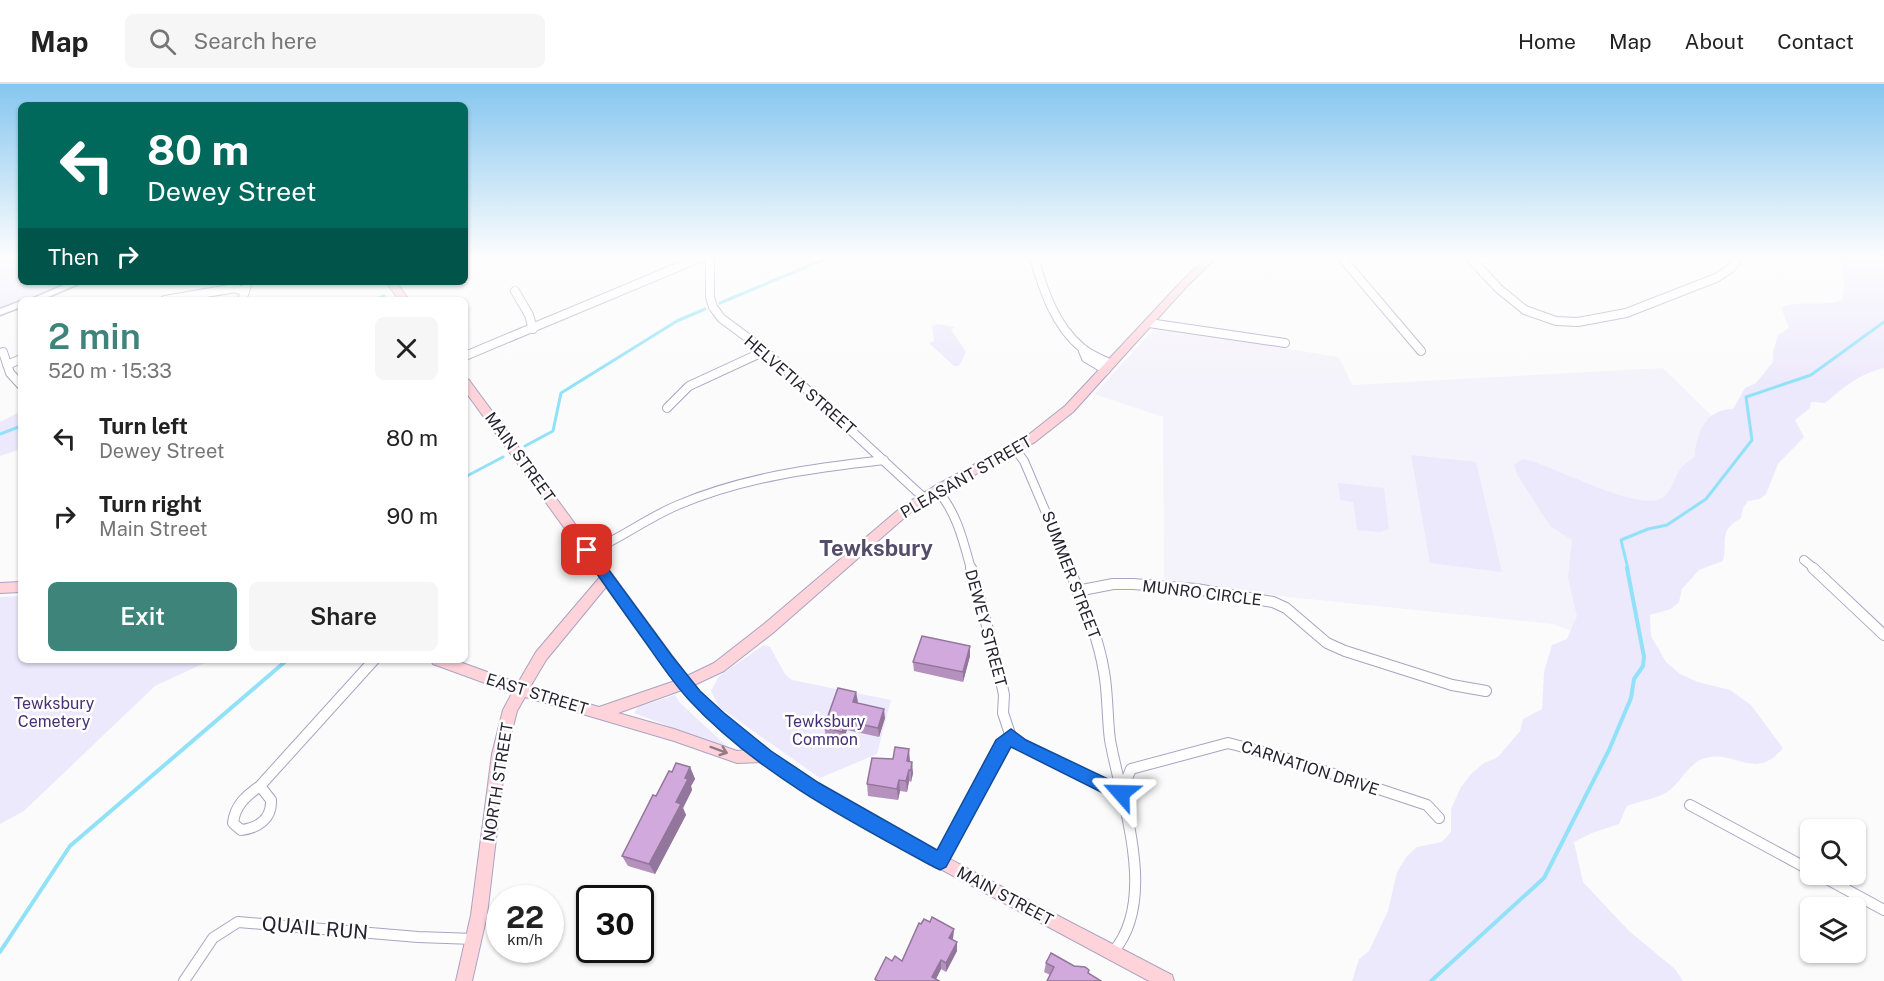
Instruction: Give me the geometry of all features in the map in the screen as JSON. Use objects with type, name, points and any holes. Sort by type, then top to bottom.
[{"type":"main road","name":"PLEASANT STREET","points":[[600,713],[710,673],[752,642],[899,514],[937,490],[1015,449],[1070,409],[1172,299]]},
{"type":"main road","name":"MAIN STREET","points":[[468,387],[695,696],[719,718],[765,756],[813,789],[877,828],[1166,981]]},
{"type":"main road","name":"NORTH STREET","points":[[464,981],[474,939],[499,754],[510,710],[541,656],[607,577]]},
{"type":"main road","points":[[0,588],[18,586]]},
{"type":"main road","name":"EAST STREET","points":[[446,663],[520,690],[674,735],[737,757],[765,756]]},
{"type":"street","points":[[520,299],[529,315],[533,329]]},
{"type":"street","points":[[468,355],[604,299]]},
{"type":"street","name":"HELVETIA STREET","points":[[711,299],[716,311],[765,351],[924,498]]},
{"type":"street","points":[[1048,299],[1062,324],[1082,348],[1086,358],[1109,367]]},
{"type":"street","points":[[1376,299],[1420,351]]},
{"type":"street","points":[[1514,299],[1526,310],[1557,322],[1581,324],[1607,318],[1659,299]]},
{"type":"street","points":[[0,312],[18,305]]},
{"type":"street","points":[[1149,323],[1285,343]]},
{"type":"street","points":[[667,408],[689,386],[765,351]]},
{"type":"street","points":[[3,352],[10,373],[18,382]]},
{"type":"street","points":[[7,365],[18,360]]},
{"type":"street","name":"SUMMER STREET","points":[[1015,449],[1030,474],[1077,591],[1089,615],[1104,672],[1110,738],[1134,855],[1135,871],[1132,903],[1125,934],[1113,952]]},
{"type":"street","points":[[588,552],[600,548],[655,515],[716,490],[772,476],[884,460]]},
{"type":"street","name":"DEWEY STREET","points":[[937,490],[948,502],[958,523],[998,666],[1004,695],[1003,713],[1011,736]]},
{"type":"street","points":[[1804,560],[1837,588],[1884,635]]},
{"type":"street","name":"MUNRO CIRCLE","points":[[1077,591],[1113,584],[1133,584],[1196,589],[1258,598],[1279,604],[1327,643],[1345,651],[1452,685],[1486,692]]},
{"type":"street","points":[[260,786],[268,792],[272,801],[270,813],[263,825],[252,830],[241,830],[233,824],[234,812],[371,663]]},
{"type":"street","points":[[940,861],[1002,745],[1011,736],[1020,746],[1121,793]]},
{"type":"street","name":"CARNATION DRIVE","points":[[1121,793],[1131,769],[1228,743],[1282,757],[1427,805],[1439,818]]},
{"type":"street","points":[[1690,805],[1800,865]]},
{"type":"street","points":[[1838,885],[1884,910]]},
{"type":"street","name":"QUAIL RUN","points":[[184,981],[213,939],[224,928],[238,922],[418,937],[474,939]]},
{"type":"shaded area","points":[[1155,328],[1339,357],[1352,385],[1663,368],[1741,445],[1687,501],[1637,654],[1553,624],[1289,597],[1164,580],[1163,417],[1094,394]]},
{"type":"green space","points":[[0,299],[18,299],[18,302],[0,309]]},
{"type":"green space","points":[[1884,299],[1884,368],[1859,378],[1825,403],[1811,402],[1810,408],[1795,420],[1804,437],[1778,464],[1766,494],[1760,499],[1748,501],[1743,508],[1741,518],[1729,527],[1725,536],[1723,561],[1699,570],[1682,589],[1679,602],[1671,609],[1650,615],[1651,636],[1666,662],[1680,674],[1698,682],[1730,690],[1751,705],[1783,748],[1773,758],[1763,763],[1754,764],[1716,756],[1705,758],[1694,764],[1667,792],[1627,806],[1619,824],[1574,842],[1583,882],[1629,931],[1675,969],[1683,981],[1352,981],[1359,959],[1369,951],[1388,911],[1397,872],[1407,856],[1417,847],[1442,842],[1451,832],[1451,809],[1461,787],[1484,763],[1498,757],[1520,731],[1523,719],[1542,709],[1544,672],[1552,645],[1567,639],[1577,616],[1568,578],[1572,540],[1550,526],[1518,476],[1514,465],[1523,459],[1634,499],[1650,501],[1662,498],[1670,489],[1677,474],[1695,456],[1698,439],[1705,424],[1716,413],[1733,409],[1745,388],[1756,383],[1773,362],[1773,352],[1778,335],[1789,328],[1781,307],[1842,300]]},
{"type":"green space","points":[[938,324],[956,327],[951,329],[966,352],[959,366],[954,366],[929,343],[934,341],[932,326]]},
{"type":"green space","points":[[18,413],[18,450],[0,456],[0,422]]},
{"type":"green space","points":[[1411,455],[1476,462],[1502,572],[1430,563]]},
{"type":"green space","points":[[1338,483],[1384,488],[1389,529],[1380,532],[1357,530],[1353,502],[1340,500]]},
{"type":"green space","name":"Tewksbury Cemetery","points":[[18,596],[18,663],[205,663],[155,686],[24,811],[0,824],[0,597]]},
{"type":"green space","name":"Tewksbury Common","points":[[764,645],[770,647],[785,674],[792,680],[891,700],[877,754],[820,778],[719,707],[711,691],[719,676]]},
{"type":"green space","points":[[675,695],[679,702],[731,750],[634,713],[638,707]]},
{"type":"building","points":[[922,636],[970,646],[963,672],[913,662]]},
{"type":"building","points":[[838,688],[856,692],[853,702],[884,709],[878,728],[846,721],[842,732],[824,727]]},
{"type":"building","points":[[895,747],[909,749],[907,761],[912,762],[906,781],[899,780],[897,789],[867,784],[872,758],[893,759]]},
{"type":"building","points":[[676,763],[690,767],[685,778],[688,779],[676,802],[681,804],[649,864],[622,856],[653,795],[656,796],[669,771],[672,772]]},
{"type":"building","points":[[932,917],[954,929],[949,938],[957,942],[946,963],[941,960],[932,977],[939,981],[878,981],[875,979],[886,957],[892,961],[895,956],[902,961],[919,923],[921,924],[924,919],[930,922]]},
{"type":"building","points":[[1051,953],[1074,966],[1085,967],[1089,970],[1088,973],[1101,981],[1047,981],[1054,967],[1046,963]]},
{"type":"waterway","points":[[720,303],[730,299]]},
{"type":"waterway","points":[[525,446],[553,431],[561,393],[677,321],[705,309]]},
{"type":"waterway","points":[[1628,569],[1621,540],[1648,529],[1667,525],[1706,499],[1752,440],[1746,397],[1811,375],[1884,322]]},
{"type":"waterway","points":[[0,434],[18,427]]},
{"type":"waterway","points":[[468,475],[503,457]]},
{"type":"waterway","points":[[1431,981],[1544,878],[1609,750],[1631,698],[1634,679],[1643,666],[1644,657],[1627,568]]},
{"type":"waterway","points":[[0,952],[70,846],[284,663]]},
{"type":"district","name":"Tewksbury","points":[[876,548]]},
{"type":"route","points":[[587,550],[695,696],[719,718],[765,756],[813,789],[877,828],[940,861],[1002,745],[1011,736],[1020,746],[1121,793]]}]
